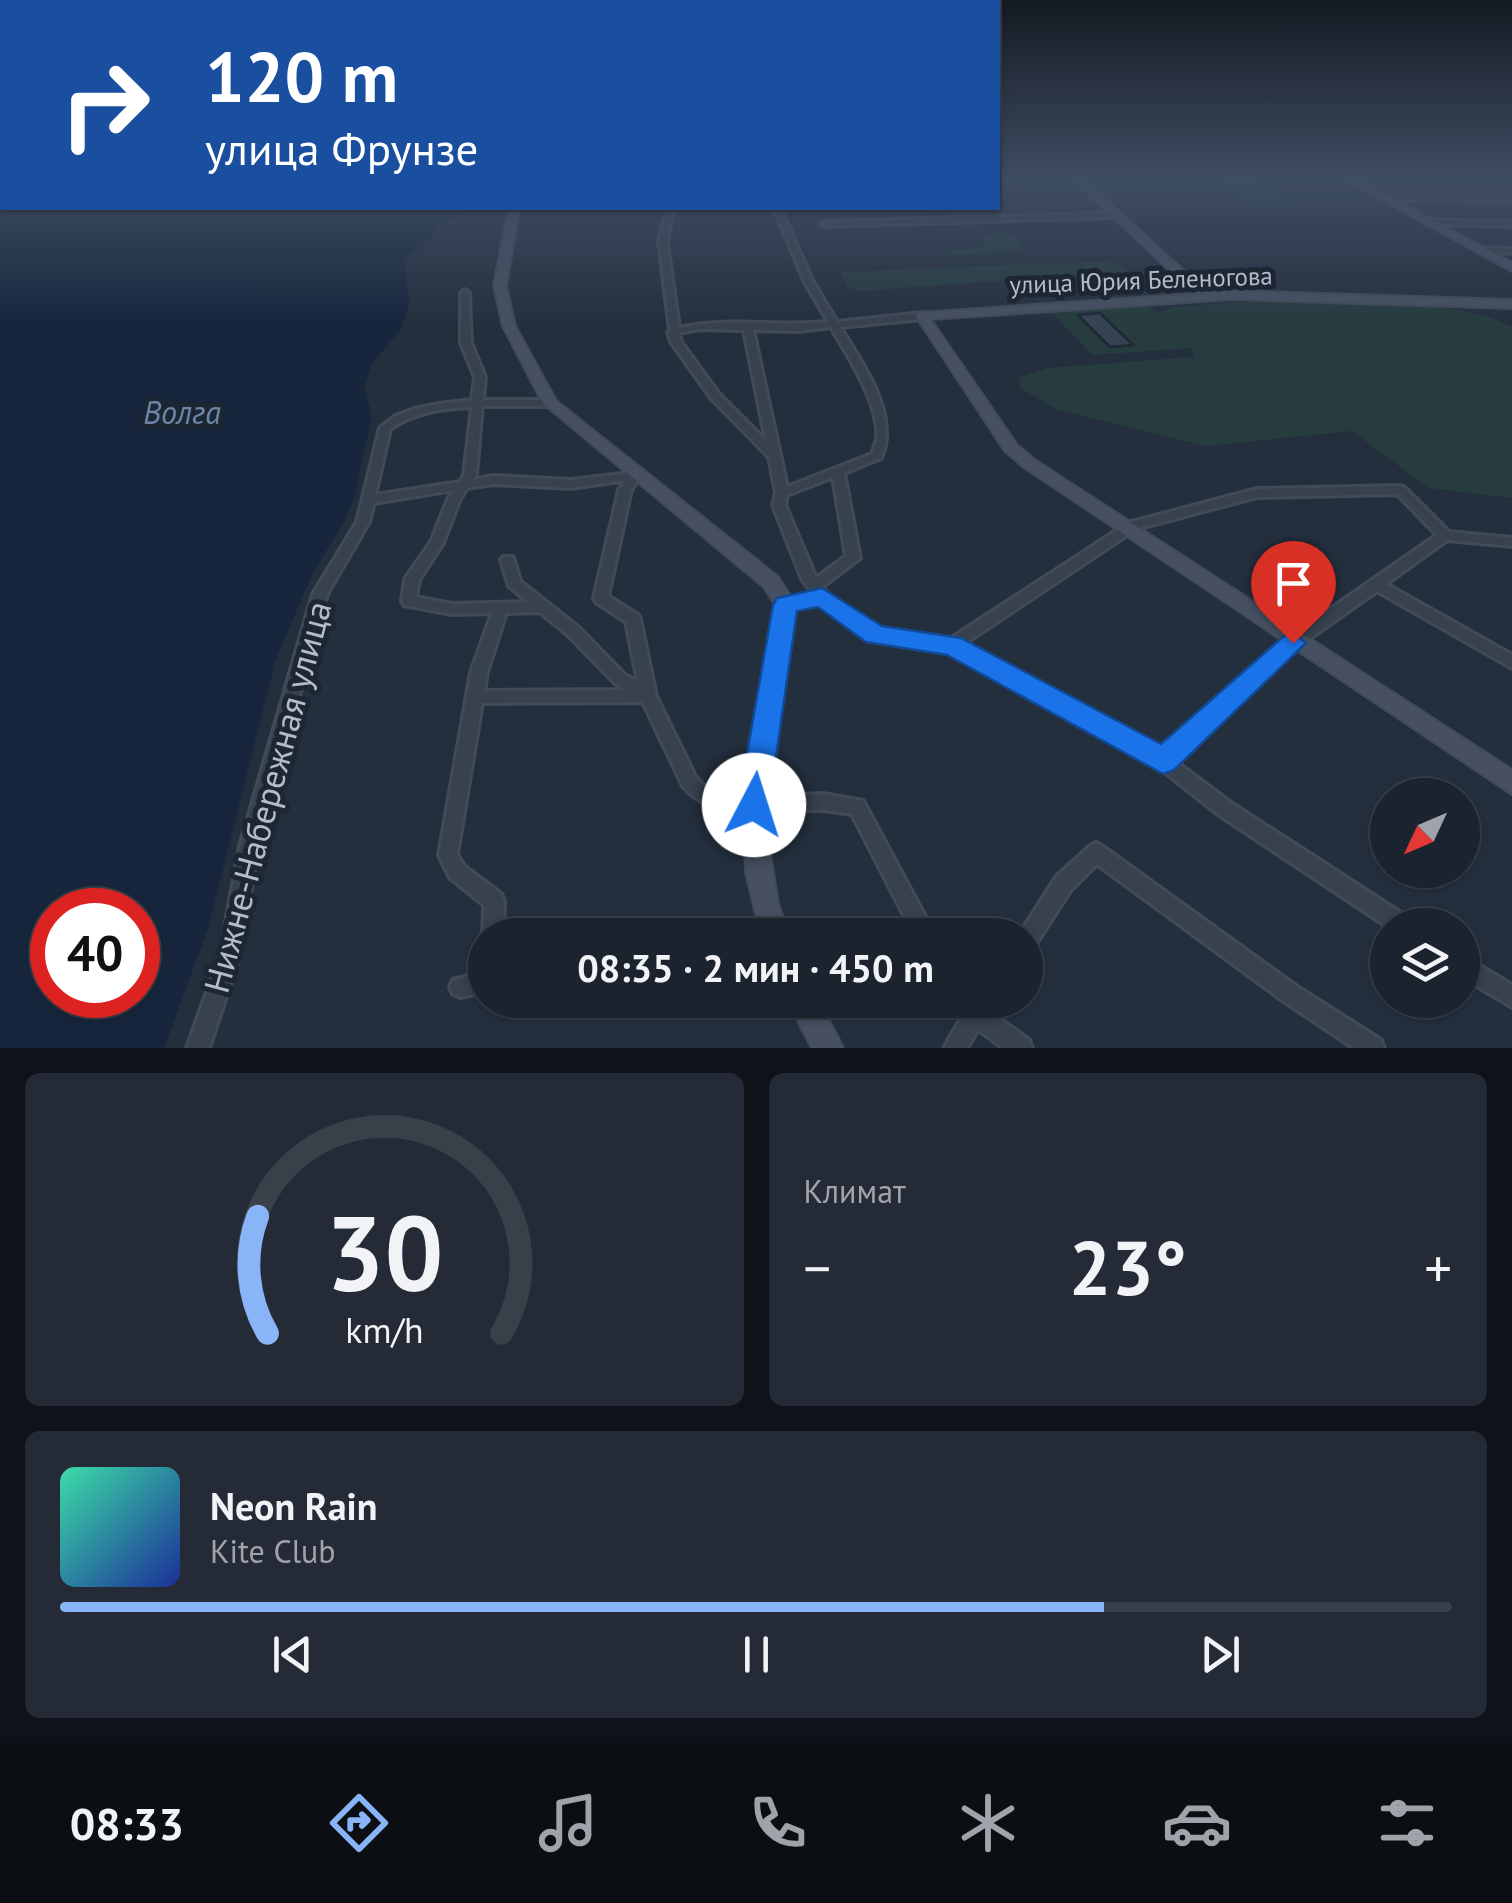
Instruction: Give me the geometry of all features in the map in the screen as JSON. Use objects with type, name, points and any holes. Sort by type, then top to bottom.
[{"type":"street","points":[[510,228],[500,286],[508,326],[550,403],[770,582],[786,605],[754,805],[754,840],[771,918]]},
{"type":"street","points":[[666,228],[663,242],[674,332],[716,396],[774,455]]},
{"type":"street","points":[[782,493],[877,456],[883,447],[883,432],[872,398],[808,280],[786,228]]},
{"type":"street","points":[[1130,228],[1204,296]]},
{"type":"street","points":[[1440,228],[1512,268]]},
{"type":"street","points":[[1480,250],[1512,251]]},
{"type":"street","points":[[465,294],[466,343],[480,377],[470,475],[437,543],[412,579],[409,601],[452,609],[540,608]]},
{"type":"street","name":"улица Юрия Беленогова","points":[[674,332],[699,326],[748,329],[1204,296],[1512,304]]},
{"type":"street","points":[[922,316],[1011,448],[1512,783]]},
{"type":"street","points":[[748,329],[782,493],[779,505],[818,592],[876,635],[952,645],[1075,708],[1163,760],[1225,809],[1376,908]]},
{"type":"street","name":"Нижне-Набережная улица","points":[[198,1048],[230,955],[250,846],[320,594],[372,500],[380,440],[392,420],[420,411],[476,404],[550,403]]},
{"type":"street","points":[[786,605],[818,592],[852,558],[838,472]]},
{"type":"street","points":[[372,500],[493,480],[593,482],[634,475]]},
{"type":"street","points":[[634,475],[625,490],[601,598],[634,619],[648,696],[689,781],[698,791],[734,806],[824,802],[856,807],[916,918]]},
{"type":"street","points":[[952,645],[1126,528],[1258,493],[1400,490],[1446,536]]},
{"type":"street","points":[[1163,760],[1298,639],[1446,536],[1512,542]]},
{"type":"street","points":[[508,560],[514,583],[573,631],[620,679],[648,696]]},
{"type":"street","points":[[1376,584],[1512,662]]},
{"type":"street","points":[[494,918],[494,902],[457,872],[448,855],[475,697],[500,610]]},
{"type":"street","points":[[475,697],[648,696]]},
{"type":"street","points":[[1042,918],[1064,884],[1096,852],[1289,993],[1373,1048]]},
{"type":"street","points":[[1480,976],[1512,997]]},
{"type":"street","points":[[460,987],[468,985]]},
{"type":"street","points":[[812,1018],[828,1048]]},
{"type":"street","points":[[954,1048],[968,1018]]},
{"type":"street","points":[[990,1018],[1021,1048]]},
{"type":"green space","points":[[1012,234],[1023,245],[1021,250],[950,256],[943,252],[986,246],[984,236]]},
{"type":"green space","points":[[1113,261],[1128,272],[859,291],[847,288],[841,272]]},
{"type":"green space","points":[[1237,302],[1416,305],[1484,316],[1512,327],[1512,498],[1429,488],[1352,431],[1206,446],[1055,409],[1019,387],[1020,377],[1048,368],[1193,357],[1193,348],[1092,355],[1050,311],[1146,304],[1157,313],[1173,307]]},
{"type":"water","name":"Волга","points":[[0,228],[436,228],[430,240],[404,259],[409,303],[402,328],[372,364],[364,388],[372,416],[355,495],[345,521],[313,572],[275,662],[208,929],[164,1048],[0,1048]]},
{"type":"building","points":[[1100,313],[1133,345],[1110,347],[1078,315]]},
{"type":"route","points":[[754,805],[757,764],[786,605],[822,597],[876,635],[952,645],[1075,708],[1163,760],[1293,643]]}]
